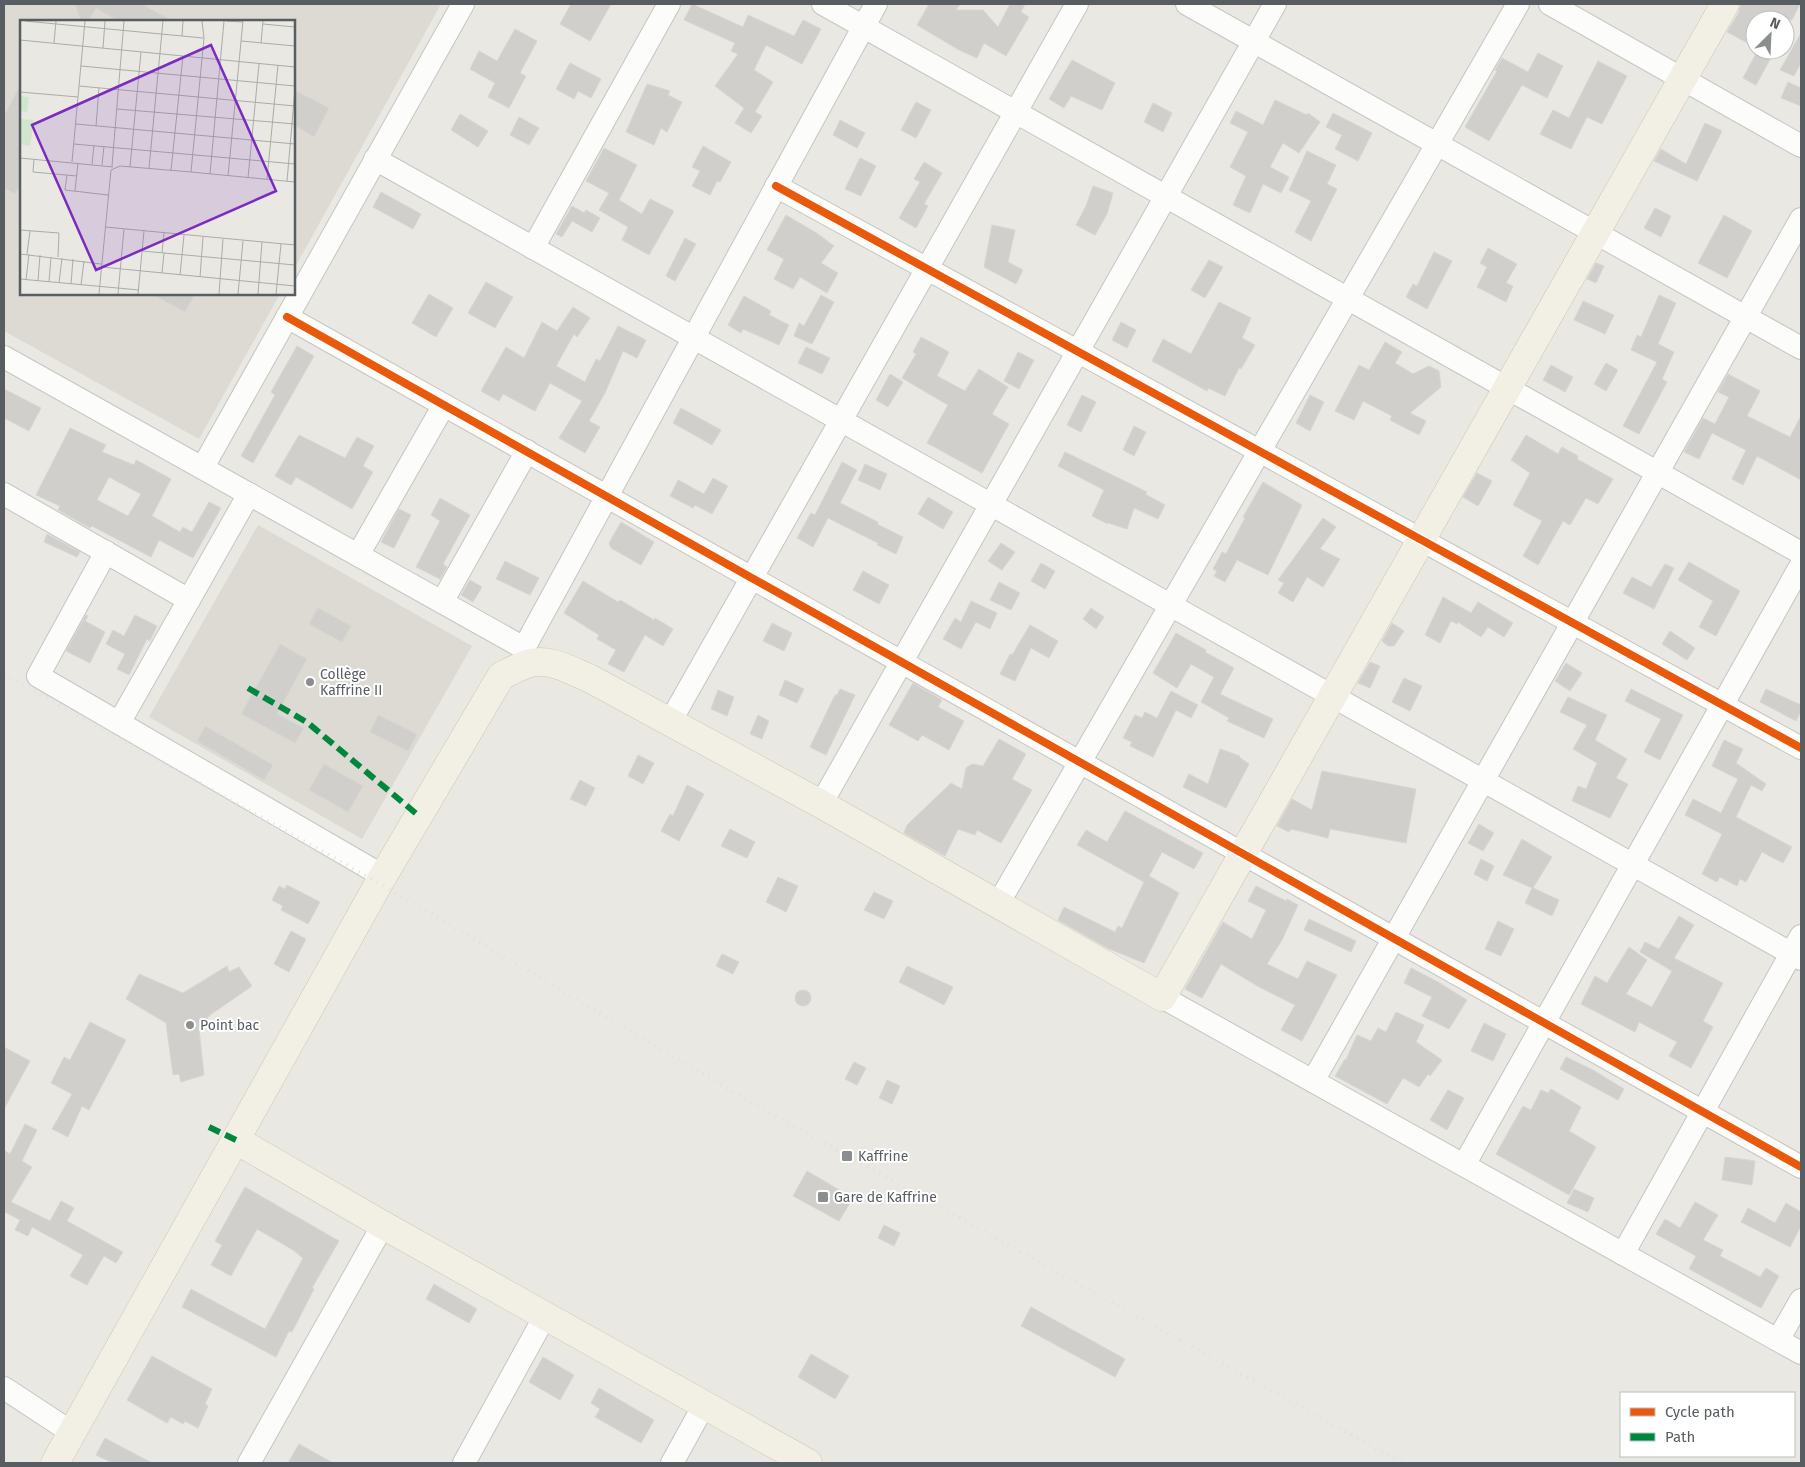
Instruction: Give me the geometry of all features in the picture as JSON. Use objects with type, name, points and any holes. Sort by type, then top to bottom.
[{"type":"main road","points":[[60,1462],[71,1432],[383,876],[501,676],[526,656],[540,662],[557,664],[589,678],[821,804],[1162,996],[1725,4]]},
{"type":"main road","points":[[236,1140],[808,1463]]},
{"type":"street","points":[[203,468],[463,4]]},
{"type":"street","points":[[533,248],[669,4]]},
{"type":"street","points":[[823,4],[1801,553]]},
{"type":"street","points":[[4,357],[442,602],[526,656],[606,496],[876,4]]},
{"type":"street","points":[[670,722],[1076,4]]},
{"type":"street","points":[[1187,4],[1801,348]]},
{"type":"street","points":[[821,804],[1276,4]]},
{"type":"street","points":[[998,904],[1518,4]]},
{"type":"street","points":[[1550,4],[1801,146]]},
{"type":"street","points":[[376,159],[1483,781],[1633,864],[1798,950],[1703,1111],[1623,1254]]},
{"type":"street","points":[[776,186],[1801,748]]},
{"type":"street","points":[[1313,1081],[1801,219]]},
{"type":"street","points":[[287,317],[1801,1167]]},
{"type":"street","points":[[358,555],[444,405]]},
{"type":"street","points":[[442,602],[527,452]]},
{"type":"street","points":[[4,494],[189,600]]},
{"type":"street","points":[[119,723],[249,494]]},
{"type":"street","points":[[106,552],[38,676],[383,876]]},
{"type":"street","points":[[1464,1165],[1801,565]]},
{"type":"street","points":[[1162,996],[1801,1353]]},
{"type":"street","points":[[249,1463],[383,1224]]},
{"type":"street","points":[[1778,1340],[1801,1300]]},
{"type":"street","points":[[464,1463],[545,1316]]},
{"type":"street","points":[[4,1388],[71,1432]]},
{"type":"street","points":[[672,1463],[704,1405]]},
{"type":"shaded area","points":[[4,4],[441,4],[295,267],[295,20],[20,20],[20,295],[279,295],[199,439],[4,331]]},
{"type":"shaded area","name":"Collège Kaffrine II","points":[[258,525],[472,646],[362,839],[149,717]]},
{"type":"building","points":[[75,4],[141,4],[171,20],[116,20],[96,8],[89,20],[81,20]]},
{"type":"building","points":[[571,4],[611,4],[590,41],[560,24]]},
{"type":"building","points":[[692,4],[743,27],[748,15],[794,36],[803,20],[821,29],[802,64],[766,45],[754,70],[773,82],[755,112],[762,116],[751,133],[735,123],[744,108],[715,86],[738,54],[731,51],[735,43],[684,20]]},
{"type":"building","points":[[929,4],[960,4],[956,10],[983,10],[998,27],[1010,4],[1025,4],[1021,12],[1029,17],[1006,56],[984,43],[977,58],[959,50],[917,25]]},
{"type":"building","points":[[1741,4],[1800,4],[1795,14],[1795,10],[1745,10],[1745,42],[1727,32],[1739,12]]},
{"type":"building","points":[[515,29],[537,41],[520,73],[526,76],[509,108],[488,97],[495,83],[470,69],[479,51],[497,61]]},
{"type":"building","points":[[1801,33],[1801,63],[1794,76],[1780,70],[1786,60],[1795,60],[1795,44]]},
{"type":"building","points":[[1538,53],[1563,66],[1547,98],[1522,85],[1489,141],[1465,127],[1497,71],[1495,70],[1502,58],[1528,72]]},
{"type":"building","points":[[1072,60],[1115,83],[1102,110],[1071,96],[1064,108],[1049,99]]},
{"type":"building","points":[[1753,60],[1770,60],[1756,85],[1743,78]]},
{"type":"building","points":[[1598,61],[1627,76],[1602,124],[1587,117],[1571,149],[1540,134],[1553,110],[1569,118]]},
{"type":"building","points":[[570,63],[601,79],[591,98],[578,91],[574,99],[556,89]]},
{"type":"building","points":[[1788,82],[1801,88],[1801,106],[1781,98]]},
{"type":"building","points":[[647,84],[670,91],[668,95],[682,102],[667,132],[661,128],[654,145],[626,132]]},
{"type":"building","points":[[20,86],[20,185],[15,194],[4,188],[4,116]]},
{"type":"building","points":[[295,91],[329,108],[314,137],[295,126]]},
{"type":"building","points":[[1275,100],[1307,115],[1308,113],[1320,122],[1299,153],[1283,143],[1270,167],[1289,177],[1281,193],[1263,184],[1250,213],[1233,205],[1246,176],[1230,167],[1248,132],[1230,123],[1236,111],[1263,125]]},
{"type":"building","points":[[916,102],[931,110],[916,138],[901,130]]},
{"type":"building","points":[[1153,103],[1172,113],[1163,132],[1144,122]]},
{"type":"building","points":[[1333,113],[1372,133],[1358,161],[1335,149],[1342,135],[1326,127]]},
{"type":"building","points":[[460,114],[488,131],[478,147],[451,130]]},
{"type":"building","points":[[519,117],[539,128],[529,145],[510,135]]},
{"type":"building","points":[[840,120],[865,133],[857,148],[833,135]]},
{"type":"building","points":[[1705,123],[1722,131],[1697,181],[1654,161],[1661,149],[1686,164]]},
{"type":"building","points":[[703,146],[731,162],[720,182],[717,181],[710,195],[692,186],[700,171],[692,167]]},
{"type":"building","points":[[604,148],[637,165],[619,200],[642,214],[650,199],[674,211],[649,255],[622,240],[628,227],[599,210],[609,193],[586,181]]},
{"type":"building","points":[[1307,151],[1336,165],[1327,184],[1337,189],[1311,241],[1295,232],[1311,201],[1289,190]]},
{"type":"building","points":[[860,158],[876,166],[861,196],[845,189]]},
{"type":"building","points":[[924,162],[942,173],[924,204],[928,206],[916,228],[899,218],[920,182],[914,179]]},
{"type":"building","points":[[1093,186],[1113,193],[1107,214],[1095,235],[1076,225],[1086,206]]},
{"type":"building","points":[[381,192],[421,214],[413,229],[373,207]]},
{"type":"building","points":[[572,206],[584,213],[586,210],[600,218],[592,232],[572,221],[562,237],[556,234]]},
{"type":"building","points":[[1655,208],[1671,216],[1661,237],[1644,228]]},
{"type":"building","points":[[786,215],[834,246],[821,263],[838,273],[827,293],[800,277],[793,289],[774,279],[784,259],[767,250]]},
{"type":"building","points":[[1724,215],[1752,231],[1727,278],[1698,263]]},
{"type":"building","points":[[992,225],[1015,230],[1008,262],[1023,270],[1016,284],[984,267]]},
{"type":"building","points":[[685,238],[696,244],[675,281],[666,276]]},
{"type":"building","points":[[1488,248],[1517,264],[1506,283],[1513,286],[1506,302],[1477,287],[1487,267],[1480,263]]},
{"type":"building","points":[[1434,252],[1452,261],[1427,309],[1406,297],[1413,284],[1417,286]]},
{"type":"building","points":[[1209,260],[1223,267],[1205,298],[1191,290]]},
{"type":"building","points":[[1596,263],[1604,266],[1596,283],[1587,279]]},
{"type":"building","points":[[486,282],[513,297],[495,328],[468,313]]},
{"type":"building","points":[[429,294],[453,308],[436,337],[412,323]]},
{"type":"building","points":[[154,295],[194,295],[185,312]]},
{"type":"building","points":[[821,295],[834,302],[812,344],[794,336],[799,323],[804,326]]},
{"type":"building","points":[[1659,295],[1676,303],[1658,344],[1674,352],[1662,379],[1667,382],[1639,434],[1623,426],[1657,362],[1631,350],[1637,335],[1641,337]]},
{"type":"building","points":[[744,296],[771,311],[769,315],[789,325],[779,345],[743,329],[741,333],[728,325]]},
{"type":"building","points":[[1583,301],[1614,315],[1605,334],[1574,320]]},
{"type":"building","points":[[1219,302],[1251,318],[1242,338],[1255,345],[1241,369],[1239,368],[1225,396],[1208,388],[1207,391],[1152,361],[1163,339],[1191,354]]},
{"type":"building","points":[[573,307],[590,318],[577,337],[574,334],[556,366],[585,382],[596,359],[600,361],[618,326],[646,340],[637,358],[623,351],[605,393],[589,421],[600,427],[585,453],[559,438],[582,401],[550,383],[535,411],[503,394],[499,401],[481,391],[506,347],[524,358],[542,322],[557,331]]},
{"type":"building","points":[[1121,322],[1136,330],[1127,348],[1112,340]]},
{"type":"building","points":[[921,337],[949,352],[937,376],[965,391],[979,369],[1008,387],[992,414],[1009,424],[982,473],[927,443],[948,405],[902,378],[916,354],[913,352]]},
{"type":"building","points":[[1385,342],[1402,352],[1395,363],[1413,374],[1429,366],[1439,371],[1441,387],[1410,413],[1426,421],[1419,435],[1390,420],[1392,416],[1363,401],[1354,420],[1335,411],[1359,365],[1369,370]]},
{"type":"building","points":[[297,346],[314,356],[253,463],[241,456],[275,395],[271,392]]},
{"type":"building","points":[[806,347],[830,358],[822,374],[798,363]]},
{"type":"building","points":[[1018,352],[1034,360],[1019,389],[1004,381]]},
{"type":"building","points":[[1606,363],[1618,370],[1606,391],[1594,384]]},
{"type":"building","points":[[1551,365],[1573,377],[1565,392],[1543,380]]},
{"type":"building","points":[[890,374],[903,382],[888,407],[876,400]]},
{"type":"building","points":[[1728,374],[1760,391],[1747,416],[1790,437],[1801,416],[1801,480],[1757,456],[1743,485],[1732,479],[1746,450],[1712,433],[1699,459],[1684,452],[1703,418],[1715,424],[1729,397],[1718,392]]},
{"type":"building","points":[[4,389],[41,408],[29,431],[4,418]]},
{"type":"building","points":[[1082,395],[1096,402],[1081,432],[1067,425]]},
{"type":"building","points":[[1310,395],[1324,402],[1310,431],[1296,423]]},
{"type":"building","points":[[681,408],[721,430],[712,445],[673,423]]},
{"type":"building","points":[[1134,426],[1146,432],[1134,456],[1123,450]]},
{"type":"building","points":[[70,428],[106,445],[102,452],[134,465],[136,460],[171,479],[152,516],[180,532],[183,527],[192,532],[209,502],[221,508],[193,558],[159,540],[151,557],[92,526],[90,528],[58,510],[60,506],[36,495]],"holes":[[[109,477],[141,494],[128,516],[97,500]]]},
{"type":"building","points":[[299,435],[345,458],[357,437],[374,446],[363,466],[373,472],[352,509],[296,477],[291,485],[275,476]]},
{"type":"building","points":[[1526,435],[1558,454],[1562,447],[1578,456],[1577,459],[1613,479],[1598,504],[1586,498],[1570,525],[1563,521],[1538,565],[1523,556],[1542,521],[1513,505],[1530,473],[1511,460]]},
{"type":"building","points":[[1065,452],[1147,492],[1145,494],[1165,505],[1158,519],[1134,508],[1127,529],[1108,524],[1092,516],[1104,490],[1058,466]]},
{"type":"building","points":[[842,462],[857,470],[840,503],[903,537],[896,554],[828,518],[813,547],[797,538],[811,513],[815,515]]},
{"type":"building","points":[[865,464],[887,474],[880,490],[858,480]]},
{"type":"building","points":[[1477,473],[1492,481],[1478,506],[1463,497]]},
{"type":"building","points":[[713,478],[728,486],[712,514],[695,505],[693,508],[670,496],[678,480],[704,494]]},
{"type":"building","points":[[1263,482],[1302,505],[1268,575],[1237,560],[1225,582],[1214,576],[1217,571],[1213,569],[1222,552],[1226,554],[1245,518],[1243,517]]},
{"type":"building","points":[[928,497],[953,512],[943,529],[918,514]]},
{"type":"building","points":[[440,498],[470,515],[443,564],[447,567],[440,579],[416,567],[440,521],[431,515]]},
{"type":"building","points":[[399,509],[411,515],[394,548],[381,542]]},
{"type":"building","points":[[1323,518],[1336,527],[1320,549],[1340,559],[1323,587],[1307,577],[1293,602],[1278,593],[1284,583],[1278,580]]},
{"type":"building","points":[[621,522],[654,542],[641,565],[611,548],[609,543]]},
{"type":"building","points":[[47,534],[80,552],[77,557],[44,542]]},
{"type":"building","points":[[1001,543],[1015,552],[1002,570],[988,561]]},
{"type":"building","points":[[505,561],[539,578],[530,595],[496,579]]},
{"type":"building","points":[[1689,562],[1740,591],[1716,636],[1699,627],[1713,601],[1678,580]]},
{"type":"building","points":[[1041,563],[1055,571],[1045,589],[1031,581]]},
{"type":"building","points":[[1665,564],[1674,568],[1654,609],[1623,593],[1632,577],[1651,587]]},
{"type":"building","points":[[863,571],[889,585],[879,604],[853,590]]},
{"type":"building","points":[[470,580],[482,587],[473,602],[461,595]]},
{"type":"building","points":[[583,581],[618,602],[620,600],[673,629],[663,646],[645,635],[624,672],[608,664],[616,650],[597,639],[599,635],[564,613]]},
{"type":"building","points":[[999,582],[1020,593],[1011,610],[990,600]]},
{"type":"building","points":[[1443,597],[1471,613],[1478,602],[1513,623],[1504,637],[1488,627],[1481,637],[1458,622],[1457,624],[1451,621],[1440,643],[1425,635]]},
{"type":"building","points":[[971,601],[997,613],[990,629],[976,622],[961,649],[943,639],[955,618],[961,622]]},
{"type":"building","points":[[318,608],[351,626],[342,642],[309,624]]},
{"type":"building","points":[[1091,608],[1104,617],[1096,629],[1083,619]]},
{"type":"building","points":[[86,615],[88,616],[85,621],[105,632],[90,663],[66,651]]},
{"type":"building","points":[[135,615],[157,626],[150,641],[147,639],[129,675],[117,669],[125,654],[106,644],[113,630],[124,636]]},
{"type":"building","points":[[772,623],[792,633],[784,651],[763,641]]},
{"type":"building","points":[[1392,623],[1404,631],[1394,646],[1388,646],[1382,641]]},
{"type":"building","points":[[1030,625],[1058,641],[1049,658],[1031,648],[1015,681],[1000,674],[1010,654],[1012,655]]},
{"type":"building","points":[[1670,631],[1695,648],[1687,660],[1662,644]]},
{"type":"building","points":[[1176,633],[1234,668],[1220,694],[1273,719],[1264,738],[1227,721],[1229,718],[1201,702],[1214,677],[1191,664],[1177,688],[1153,673]]},
{"type":"building","points":[[280,644],[307,659],[277,714],[304,728],[295,743],[241,714]]},
{"type":"building","points":[[1370,662],[1380,666],[1370,688],[1358,683]]},
{"type":"building","points":[[1566,663],[1582,673],[1570,691],[1555,681]]},
{"type":"building","points":[[1404,678],[1422,686],[1410,711],[1392,702]]},
{"type":"building","points":[[785,680],[804,689],[797,703],[779,695]]},
{"type":"building","points":[[913,683],[942,700],[938,707],[964,721],[949,750],[922,735],[918,741],[889,725]]},
{"type":"building","points":[[840,689],[855,695],[826,755],[810,747],[835,695],[837,695]]},
{"type":"building","points":[[1631,689],[1683,715],[1660,760],[1644,752],[1661,719],[1625,701]]},
{"type":"building","points":[[1766,689],[1801,705],[1801,711],[1796,721],[1760,702]]},
{"type":"building","points":[[718,690],[734,697],[727,716],[711,709]]},
{"type":"building","points":[[1171,691],[1198,705],[1191,718],[1176,710],[1153,757],[1130,746],[1132,742],[1123,738],[1135,715],[1142,718],[1145,712],[1157,718]]},
{"type":"building","points":[[1568,697],[1607,715],[1595,740],[1627,759],[1616,778],[1628,784],[1610,818],[1572,801],[1578,786],[1586,789],[1597,763],[1573,749],[1587,725],[1560,712]]},
{"type":"building","points":[[378,715],[417,734],[408,751],[370,732]]},
{"type":"building","points":[[758,715],[769,721],[762,739],[750,734]]},
{"type":"building","points":[[205,726],[273,765],[264,780],[197,741]]},
{"type":"building","points":[[999,739],[1026,754],[1012,779],[1032,790],[1001,843],[977,830],[975,835],[958,829],[945,856],[904,833],[907,825],[951,783],[962,789],[966,768],[972,764],[983,766]]},
{"type":"building","points":[[1724,740],[1743,749],[1736,763],[1766,784],[1762,791],[1751,785],[1736,817],[1792,847],[1783,863],[1762,852],[1746,882],[1740,879],[1737,886],[1720,877],[1717,882],[1702,874],[1722,834],[1685,815],[1693,799],[1721,813],[1738,779],[1712,766]]},
{"type":"building","points":[[1220,749],[1240,756],[1249,764],[1226,808],[1183,787],[1189,774],[1208,784]]},
{"type":"building","points":[[638,755],[654,763],[643,784],[628,776]]},
{"type":"building","points":[[324,764],[363,786],[348,812],[309,790]]},
{"type":"building","points":[[1322,771],[1416,789],[1406,843],[1330,829],[1328,838],[1291,829],[1289,832],[1277,826],[1292,799],[1312,810]]},
{"type":"building","points":[[580,780],[595,788],[586,806],[570,799]]},
{"type":"building","points":[[687,785],[704,794],[679,841],[661,831],[670,814],[673,816]]},
{"type":"building","points":[[1125,811],[1203,853],[1194,869],[1162,852],[1149,876],[1179,893],[1144,963],[1107,948],[1058,920],[1064,907],[1115,932],[1118,926],[1122,928],[1144,882],[1077,845],[1086,830],[1107,842]]},
{"type":"building","points":[[1479,824],[1494,833],[1483,851],[1468,843]]},
{"type":"building","points":[[730,829],[755,842],[747,858],[721,846]]},
{"type":"building","points":[[1522,839],[1552,857],[1533,888],[1559,900],[1552,916],[1525,903],[1532,888],[1503,875]]},
{"type":"building","points":[[1481,859],[1494,866],[1487,881],[1474,874]]},
{"type":"building","points":[[778,877],[798,886],[786,912],[766,902]]},
{"type":"building","points":[[287,885],[320,902],[308,924],[281,910],[283,906],[272,900],[279,886],[285,889]]},
{"type":"building","points":[[1256,886],[1298,905],[1282,940],[1267,964],[1298,979],[1307,961],[1337,975],[1302,1041],[1281,1030],[1295,1005],[1259,987],[1221,964],[1202,998],[1185,989],[1223,922],[1252,939],[1266,910],[1248,901]]},
{"type":"building","points":[[874,892],[893,901],[884,919],[864,910]]},
{"type":"building","points":[[1679,916],[1694,925],[1674,958],[1723,983],[1703,1021],[1713,1027],[1691,1068],[1669,1056],[1677,1042],[1639,1022],[1635,1032],[1581,1004],[1595,976],[1607,983],[1629,947],[1647,960],[1626,994],[1652,1007],[1672,971],[1640,952],[1645,942],[1659,949]]},
{"type":"building","points":[[1309,919],[1356,941],[1351,952],[1304,930]]},
{"type":"building","points":[[1498,921],[1514,929],[1501,956],[1485,949]]},
{"type":"building","points":[[291,931],[306,939],[289,972],[274,964]]},
{"type":"building","points":[[722,954],[739,962],[733,974],[716,966]]},
{"type":"building","name":"Point bac","points":[[227,966],[229,972],[239,967],[252,986],[210,1015],[199,1029],[204,1075],[181,1082],[179,1074],[173,1075],[166,1023],[126,999],[139,974],[183,993]]},
{"type":"building","points":[[907,966],[953,987],[944,1005],[899,982]]},
{"type":"building","points":[[1411,968],[1467,1000],[1449,1029],[1422,1016],[1432,997],[1404,983]]},
{"type":"building","points":[[800,990],[806,990],[811,995],[809,1004],[800,1006],[795,1001],[795,995]]},
{"type":"building","points":[[1396,1012],[1424,1025],[1416,1042],[1442,1060],[1430,1076],[1428,1074],[1419,1087],[1403,1078],[1387,1104],[1335,1076],[1346,1060],[1357,1035],[1371,1041],[1378,1028],[1386,1032]]},
{"type":"building","points":[[90,1022],[126,1040],[89,1110],[82,1106],[68,1137],[52,1129],[72,1094],[51,1083],[64,1057],[70,1060]]},
{"type":"building","points":[[1484,1023],[1506,1034],[1493,1061],[1471,1051]]},
{"type":"building","points":[[4,1047],[30,1061],[4,1109]]},
{"type":"building","points":[[1566,1057],[1593,1070],[1624,1089],[1618,1100],[1560,1069]]},
{"type":"building","points":[[854,1062],[866,1068],[857,1085],[845,1079]]},
{"type":"building","points":[[887,1080],[900,1086],[892,1104],[879,1098]]},
{"type":"building","points":[[1551,1089],[1581,1107],[1569,1131],[1596,1147],[1569,1195],[1496,1154],[1523,1106],[1531,1110],[1541,1090],[1548,1093]]},
{"type":"building","points":[[1448,1090],[1464,1098],[1447,1130],[1430,1120]]},
{"type":"building","points":[[25,1124],[37,1130],[22,1161],[32,1167],[11,1202],[50,1221],[61,1201],[74,1208],[67,1221],[123,1252],[116,1263],[104,1256],[87,1285],[70,1276],[83,1255],[32,1227],[28,1236],[15,1230],[20,1220],[5,1212],[4,1214],[4,1150],[10,1154]]},
{"type":"building","points":[[1725,1157],[1755,1161],[1752,1185],[1722,1180]]},
{"type":"building","name":"Gare de Kaffrine","points":[[807,1171],[853,1198],[839,1221],[793,1196]]},
{"type":"building","points":[[245,1187],[339,1241],[312,1288],[314,1289],[292,1332],[289,1331],[276,1357],[182,1307],[191,1289],[265,1329],[303,1258],[257,1229],[231,1276],[211,1265],[222,1245],[215,1241]]},
{"type":"building","points":[[1574,1189],[1594,1198],[1588,1212],[1567,1203]]},
{"type":"building","points":[[1695,1202],[1718,1215],[1703,1240],[1723,1250],[1720,1256],[1760,1277],[1766,1268],[1779,1276],[1761,1308],[1689,1269],[1696,1256],[1656,1234],[1665,1219],[1680,1228]]},
{"type":"building","points":[[1786,1203],[1801,1212],[1801,1226],[1790,1247],[1741,1222],[1748,1208],[1775,1223]]},
{"type":"building","points":[[884,1225],[900,1233],[894,1246],[878,1238]]},
{"type":"building","points":[[434,1284],[477,1309],[469,1323],[426,1299]]},
{"type":"building","points":[[1031,1307],[1125,1359],[1115,1377],[1021,1326]]},
{"type":"building","points":[[811,1354],[849,1376],[835,1399],[798,1377]]},
{"type":"building","points":[[152,1356],[212,1389],[205,1404],[208,1406],[198,1428],[185,1421],[183,1424],[171,1417],[167,1423],[127,1400]]},
{"type":"building","points":[[543,1357],[574,1375],[560,1400],[529,1382]]},
{"type":"building","points":[[599,1388],[654,1420],[641,1443],[595,1417],[600,1409],[591,1403]]},
{"type":"building","points":[[105,1438],[152,1463],[113,1463],[96,1455]]},
{"type":"building","points":[[299,1444],[333,1463],[288,1463]]},
{"type":"railway","points":[[4,674],[379,883],[754,1104],[1402,1463]]},
{"type":"marked path","points":[[248,688],[308,723],[419,816]]},
{"type":"marked path","points":[[209,1127],[236,1140]]},
{"type":"cycle path","points":[[776,186],[1801,748]]},
{"type":"cycle path","points":[[287,317],[1801,1167]]},
{"type":"place","name":"Collège Kaffrine II","points":[[310,682]]},
{"type":"place","name":"Point bac","points":[[190,1025]]},
{"type":"place","name":"Kaffrine","points":[[847,1156]]},
{"type":"place","name":"Gare de Kaffrine","points":[[823,1197]]}]
